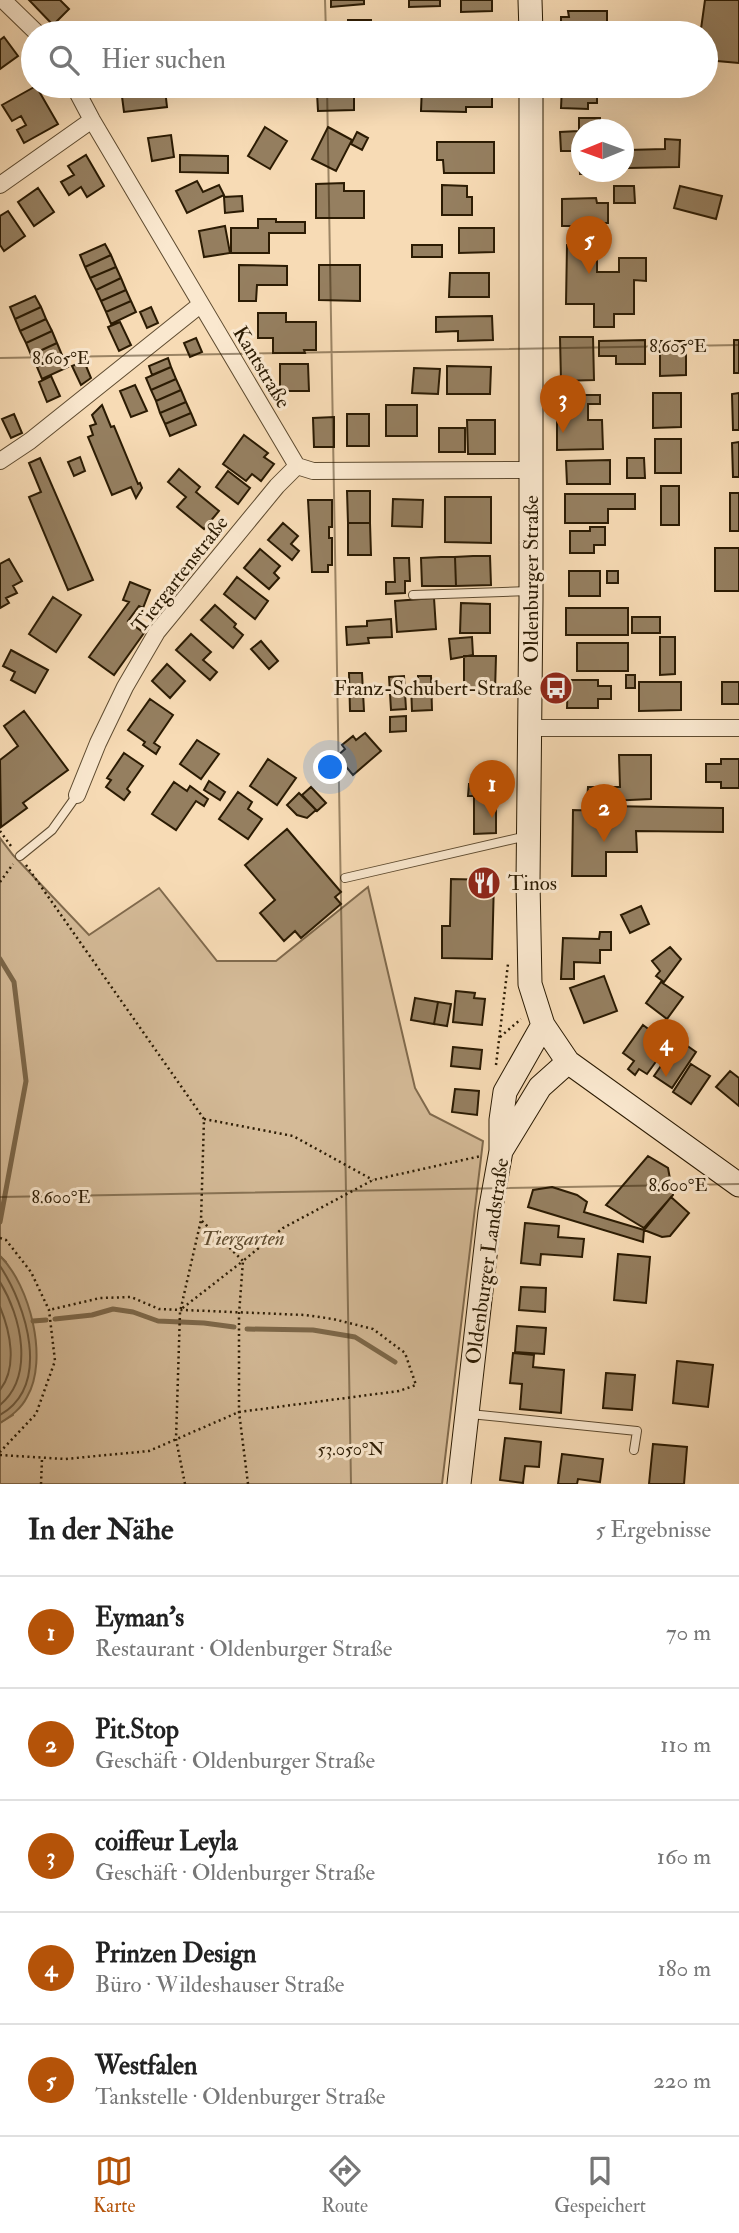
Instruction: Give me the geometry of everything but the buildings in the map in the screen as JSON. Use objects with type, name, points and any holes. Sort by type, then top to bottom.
[{"type":"main road","points":[[530,0],[531,21]]},
{"type":"main road","name":"Oldenburger Straße","points":[[531,98],[528,949],[530,984],[543,1025],[568,1062]]},
{"type":"main road","points":[[501,1151],[505,1091],[543,1025]]},
{"type":"main road","points":[[568,1062],[739,1185]]},
{"type":"main road","name":"Oldenburger Landstraße","points":[[459,1484],[490,1212],[501,1151],[540,1087],[568,1062]]},
{"type":"street","points":[[3,0],[25,21]]},
{"type":"street","name":"Kantstraße","points":[[80,98],[297,466]]},
{"type":"street","points":[[0,185],[92,120]]},
{"type":"street","points":[[0,461],[200,305]]},
{"type":"street","points":[[297,466],[313,471],[530,470]]},
{"type":"street","name":"Tiergartenstraße","points":[[77,795],[125,687],[157,632],[277,486],[297,466]]},
{"type":"street","points":[[530,728],[739,728]]},
{"type":"lane","points":[[413,596],[531,591]]},
{"type":"lane","points":[[19,856],[52,831],[77,795]]},
{"type":"lane","points":[[345,878],[528,835]]},
{"type":"lane","points":[[468,1414],[637,1431],[634,1450]]},
{"type":"path","points":[[0,831],[204,1119],[201,1220],[180,1311],[176,1439],[186,1484]]},
{"type":"path","points":[[0,882],[19,856]]},
{"type":"path","points":[[508,976],[500,1037],[521,1019]]},
{"type":"path","points":[[204,1119],[293,1136],[373,1180]]},
{"type":"path","points":[[180,1311],[283,1228],[373,1180],[501,1151]]},
{"type":"path","points":[[201,1220],[243,1261]]},
{"type":"path","points":[[0,1238],[6,1240],[31,1272],[49,1310],[55,1361],[37,1414],[0,1454]]},
{"type":"path","points":[[243,1261],[239,1314],[239,1412],[248,1484]]},
{"type":"path","points":[[0,1454],[42,1459],[149,1451],[239,1412],[400,1391],[416,1385],[405,1353],[373,1329],[305,1315],[159,1309],[131,1297],[100,1298],[49,1310]]},
{"type":"path","points":[[41,1484],[42,1459]]},
{"type":"green space","name":"Tiergarten","points":[[0,838],[89,935],[159,888],[217,961],[276,961],[368,887],[415,1088],[430,1114],[483,1141],[442,1484],[0,1484],[0,1423],[13,1415],[6,1262],[0,1256]]},
{"type":"water","points":[[0,1256],[11,1269],[28,1304],[36,1344],[36,1363],[33,1382],[25,1401],[0,1423]]},
{"type":"waterway","points":[[0,959],[14,982],[26,1081],[0,1222]]},
{"type":"waterway","points":[[55,1319],[92,1315],[113,1309],[133,1312],[158,1321],[234,1327]]},
{"type":"waterway","points":[[33,1321],[46,1320]]},
{"type":"waterway","points":[[247,1329],[313,1330],[355,1337],[395,1362]]},
{"type":"place","name":"Westfalen","points":[[589,274]]},
{"type":"place","name":"coiffeur Leyla","points":[[563,433]]},
{"type":"place","name":"Franz-Schubert-Straße","points":[[556,688]]},
{"type":"place","name":"Eyman's","points":[[492,818]]},
{"type":"place","name":"Pit.Stop","points":[[604,842]]},
{"type":"place","name":"Tinos","points":[[484,883]]},
{"type":"place","name":"Prinzen Design","points":[[666,1077]]}]
